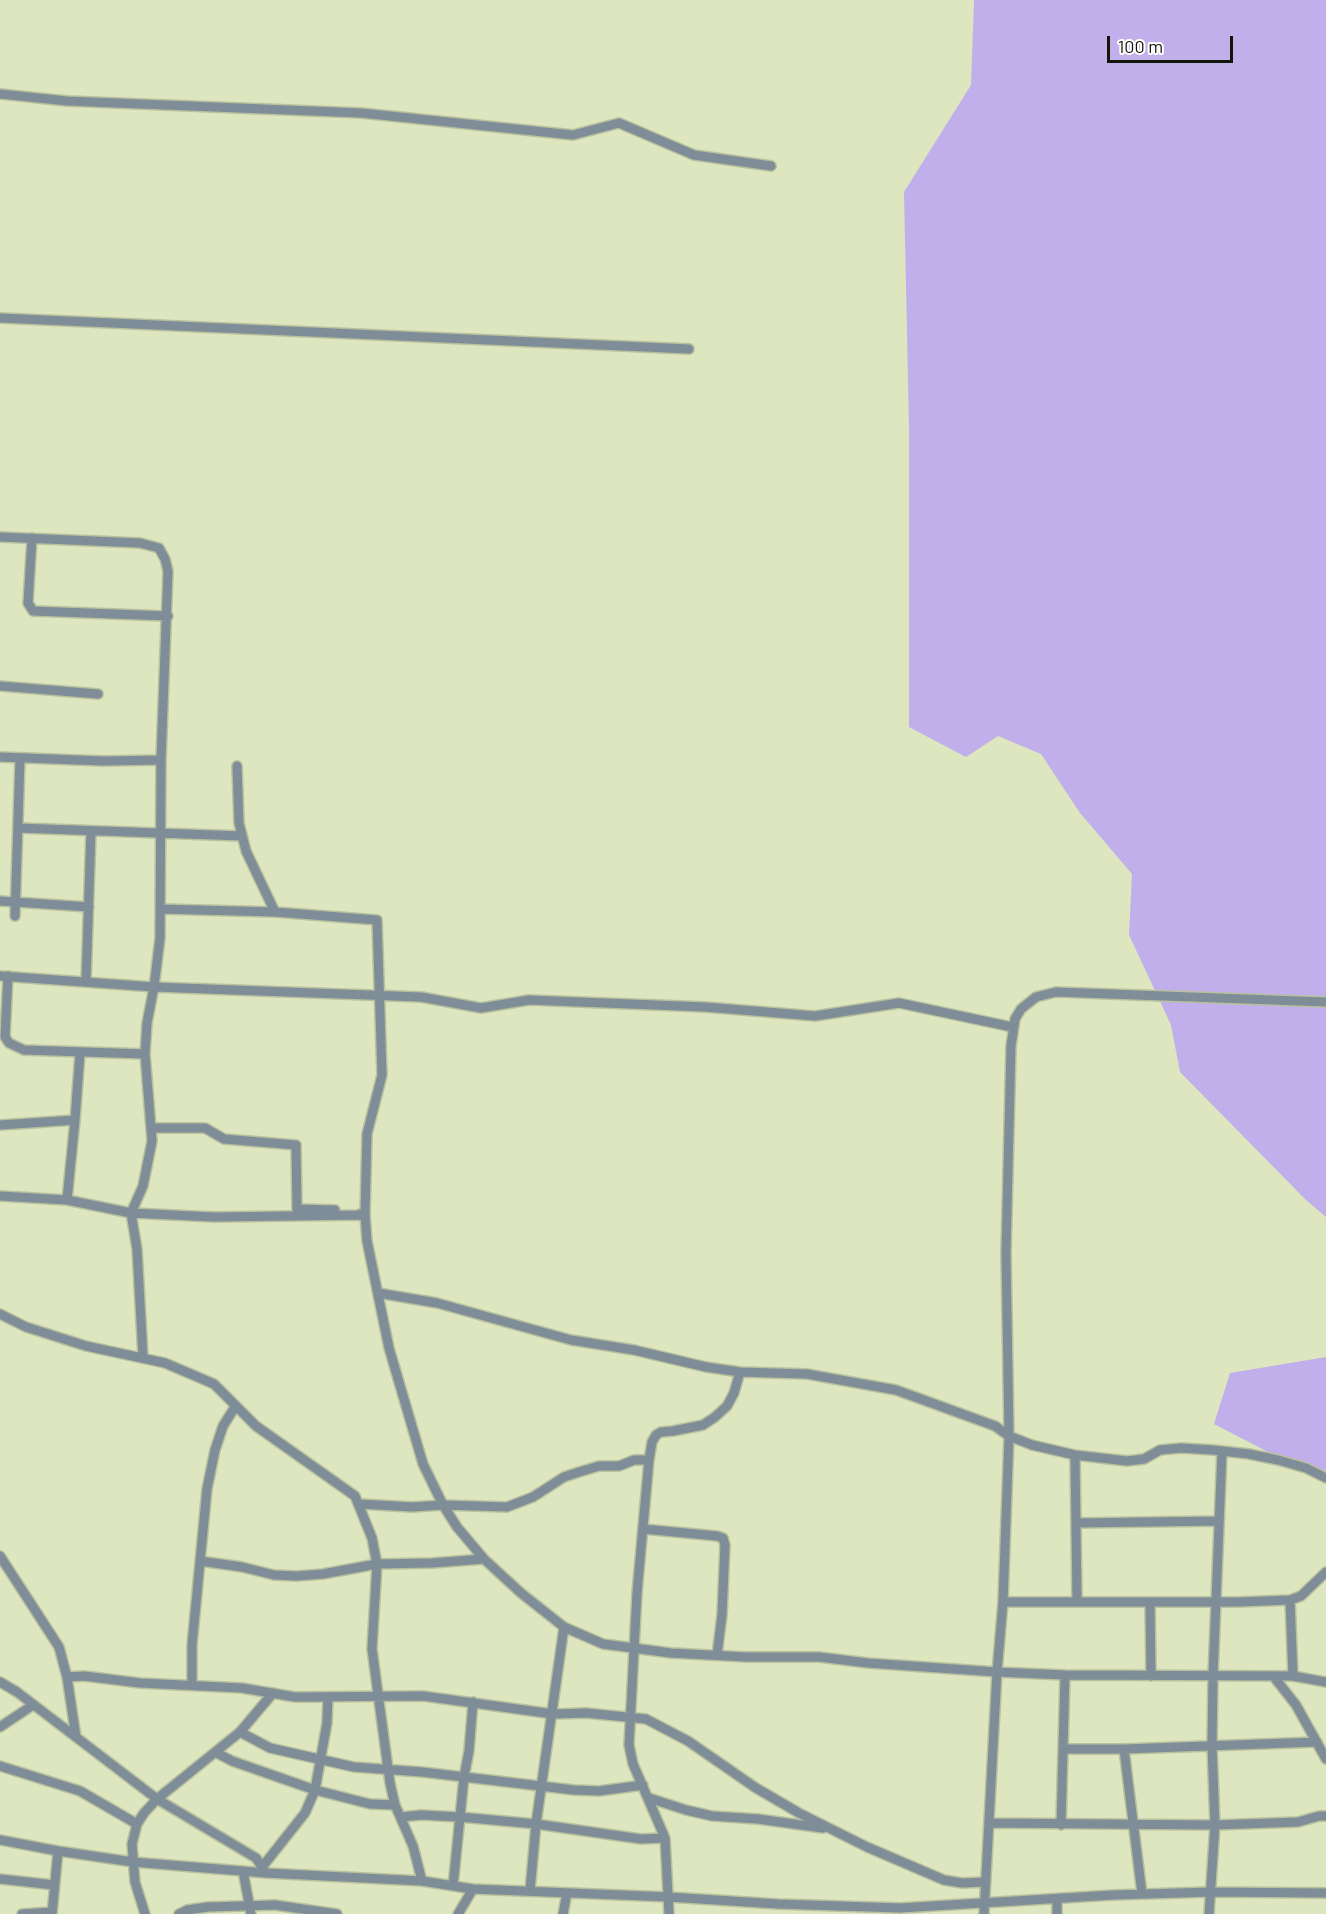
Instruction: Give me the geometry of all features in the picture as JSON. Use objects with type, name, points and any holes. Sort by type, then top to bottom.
[{"type":"street","points":[[0,94],[67,100],[362,113],[573,135],[619,123],[694,155],[771,166]]},
{"type":"street","points":[[0,318],[689,349]]},
{"type":"street","points":[[0,537],[140,543],[159,548],[168,571],[161,760],[160,938],[147,1023],[145,1054],[152,1141],[143,1186],[131,1213],[137,1249],[143,1358]]},
{"type":"street","points":[[32,538],[28,603],[33,611],[168,616]]},
{"type":"street","points":[[0,686],[98,694]]},
{"type":"street","points":[[0,757],[103,761],[161,760]]},
{"type":"street","points":[[15,916],[21,759]]},
{"type":"street","points":[[237,766],[239,823],[242,836],[246,851],[275,912]]},
{"type":"street","points":[[18,828],[242,836]]},
{"type":"street","points":[[86,982],[91,831]]},
{"type":"street","points":[[0,901],[89,907]]},
{"type":"street","points":[[160,909],[275,912],[377,920],[382,1075],[367,1134],[365,1215],[367,1241],[389,1348],[423,1464],[443,1506],[457,1527],[484,1558],[564,1627],[603,1644],[634,1650],[717,1655],[819,1657],[868,1663],[1065,1675],[1293,1676],[1326,1682]]},
{"type":"street","points":[[145,1054],[24,1050],[9,1043],[5,1037],[4,976],[154,987],[421,997],[481,1008],[529,1000],[705,1007],[815,1016],[899,1003],[1012,1027]]},
{"type":"street","points":[[984,1914],[1003,1602],[1009,1436],[1006,1253],[1012,1027],[1015,1019],[1027,1003],[1036,997],[1056,992],[1326,1002]]},
{"type":"street","points":[[67,1200],[80,1053]]},
{"type":"street","points":[[0,1125],[75,1120]]},
{"type":"street","points":[[152,1128],[205,1128],[224,1139],[296,1145],[297,1209],[349,1210],[365,1215]]},
{"type":"street","points":[[0,1196],[67,1200],[131,1213],[234,1217],[365,1215]]},
{"type":"street","points":[[378,1293],[437,1303],[571,1340],[634,1350],[706,1367],[741,1372],[807,1374],[896,1390],[995,1426],[1009,1436],[1032,1445],[1075,1455],[1127,1461],[1144,1458],[1160,1450],[1181,1448],[1222,1451],[1278,1460],[1306,1468],[1326,1478]]},
{"type":"street","points":[[0,1314],[26,1327],[86,1346],[165,1363],[214,1384],[256,1426],[355,1496],[372,1538],[376,1564],[372,1649],[389,1771],[395,1805],[412,1846],[422,1881]]},
{"type":"street","points":[[669,1914],[665,1838],[633,1764],[629,1745],[637,1593],[649,1460],[652,1442],[656,1435],[661,1432],[703,1425],[727,1406],[741,1372]]},
{"type":"street","points":[[192,1684],[192,1645],[207,1489],[215,1450],[223,1426],[235,1407]]},
{"type":"street","points":[[1209,1914],[1215,1825],[1212,1746],[1213,1676],[1222,1451]]},
{"type":"street","points":[[1075,1455],[1077,1601]]},
{"type":"street","points":[[360,1504],[412,1507],[507,1507],[533,1497],[564,1478],[579,1472],[598,1466],[619,1466],[634,1460],[649,1460]]},
{"type":"street","points":[[1076,1522],[1219,1521]]},
{"type":"street","points":[[643,1529],[723,1538],[725,1545],[722,1615],[717,1655]]},
{"type":"street","points":[[0,1556],[59,1647],[67,1677],[76,1737]]},
{"type":"street","points":[[200,1561],[242,1567],[274,1575],[296,1576],[323,1574],[376,1564],[432,1563],[484,1558]]},
{"type":"street","points":[[1003,1602],[1290,1600],[1301,1596],[1326,1572]]},
{"type":"street","points":[[1290,1600],[1293,1676]]},
{"type":"street","points":[[1150,1602],[1151,1676]]},
{"type":"street","points":[[530,1891],[564,1627]]},
{"type":"street","points":[[1061,1825],[1065,1675]]},
{"type":"street","points":[[67,1677],[84,1676],[140,1683],[242,1688],[296,1697],[423,1696],[553,1714],[586,1713],[646,1719],[688,1741],[756,1788],[799,1814],[931,1876],[962,1883],[986,1882]]},
{"type":"street","points":[[1274,1677],[1296,1705],[1326,1759]]},
{"type":"street","points":[[0,1682],[157,1799],[256,1858],[264,1869]]},
{"type":"street","points":[[145,1914],[135,1882],[133,1862],[132,1844],[137,1824],[157,1799],[240,1732],[273,1694]]},
{"type":"street","points":[[264,1869],[305,1813],[315,1790],[327,1723],[328,1697]]},
{"type":"street","points":[[453,1886],[464,1777],[469,1751],[472,1702]]},
{"type":"street","points":[[0,1728],[33,1705]]},
{"type":"street","points":[[240,1732],[270,1748],[348,1766],[464,1777],[542,1788],[599,1791],[643,1785]]},
{"type":"street","points":[[1062,1749],[1317,1742]]},
{"type":"street","points":[[1124,1749],[1142,1894]]},
{"type":"street","points":[[215,1752],[232,1761],[315,1790],[370,1804],[395,1805]]},
{"type":"street","points":[[0,1766],[80,1791],[137,1824]]},
{"type":"street","points":[[649,1798],[712,1816],[758,1819],[831,1829]]},
{"type":"street","points":[[401,1817],[421,1815],[460,1817],[537,1824],[641,1839],[665,1838]]},
{"type":"street","points":[[990,1824],[1215,1825],[1298,1822],[1326,1816]]},
{"type":"street","points":[[0,1840],[133,1862],[422,1881],[473,1889],[669,1897],[777,1909],[900,1908],[1142,1894],[1326,1893]]},
{"type":"street","points":[[22,1914],[51,1913],[58,1851]]},
{"type":"street","points":[[243,1871],[255,1910]]},
{"type":"street","points":[[0,1879],[54,1884]]},
{"type":"street","points":[[458,1914],[473,1889]]},
{"type":"street","points":[[563,1914],[567,1893]]},
{"type":"street","points":[[1057,1899],[1058,1914]]},
{"type":"street","points":[[178,1914],[187,1910],[208,1907],[255,1910],[275,1905],[337,1914]]},
{"type":"shaded area","points":[[974,0],[1326,0],[1326,1217],[1305,1199],[1180,1072],[1171,1025],[1129,935],[1132,874],[1080,813],[1041,754],[998,736],[966,757],[909,727],[909,427],[904,192],[971,85]]},
{"type":"shaded area","points":[[1326,1357],[1326,1482],[1214,1424],[1230,1373]]}]
